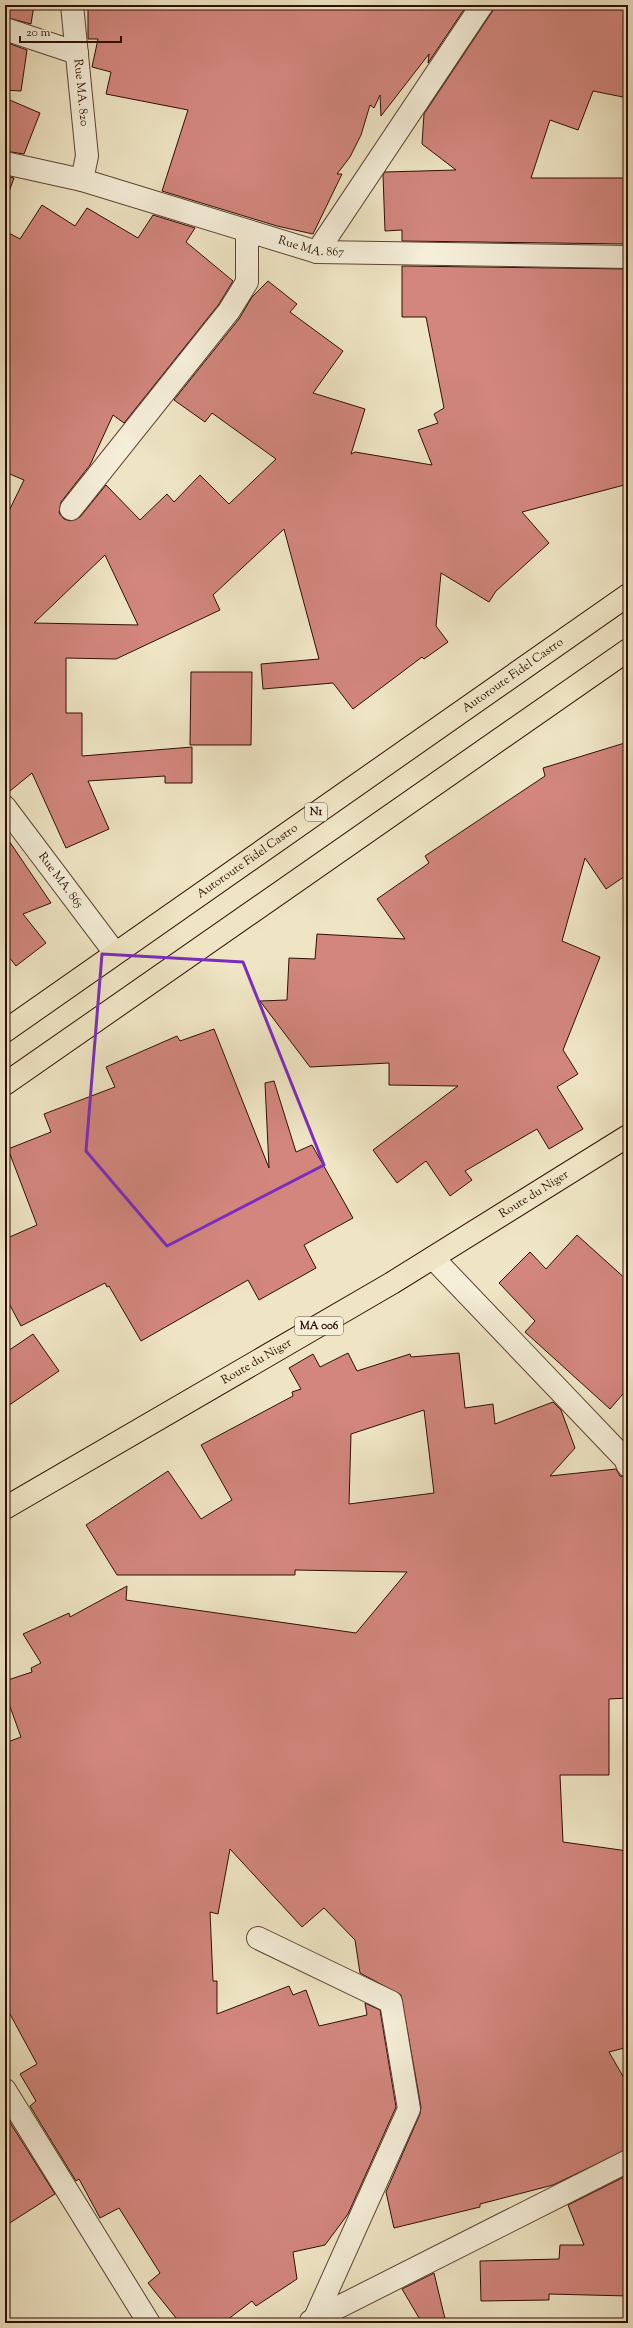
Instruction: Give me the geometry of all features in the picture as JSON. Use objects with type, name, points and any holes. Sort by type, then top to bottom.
[{"type":"main road","name":"Autoroute Fidel Castro","points":[[5,1031],[628,595]]},
{"type":"main road","points":[[5,1084],[628,650]]},
{"type":"main road","name":"Route du Niger","points":[[5,1508],[433,1258],[628,1136]]},
{"type":"street","name":"Rue MA. 820","points":[[72,5],[87,156],[82,180]]},
{"type":"street","points":[[317,252],[482,5]]},
{"type":"street","points":[[5,29],[77,53]]},
{"type":"street","name":"Rue MA. 867","points":[[5,163],[82,180],[317,252],[628,257]]},
{"type":"street","points":[[71,509],[229,311],[247,282],[247,231]]},
{"type":"street","name":"Rue MA. 865","points":[[5,807],[115,953]]},
{"type":"street","points":[[433,1258],[625,1458],[628,1466]]},
{"type":"street","points":[[258,1938],[391,2002],[409,2109],[311,2321]]},
{"type":"street","points":[[5,2090],[149,2323]]},
{"type":"street","points":[[311,2321],[628,2161]]},
{"type":"highlighted area","points":[[102,954],[243,962],[324,1165],[167,1246],[86,1151]]},
{"type":"building","points":[[5,5],[34,5],[31,24],[5,17]]},
{"type":"building","points":[[88,5],[467,5],[428,63],[429,54],[381,116],[380,95],[374,108],[370,105],[361,135],[350,157],[337,174],[342,174],[313,234],[277,226],[162,191],[188,110],[106,94],[111,72],[92,67],[98,39],[88,39]]},
{"type":"building","points":[[494,5],[628,5],[628,98],[593,91],[578,130],[550,120],[531,178],[628,178],[628,244],[402,241],[402,230],[385,231],[383,175],[385,172],[456,170],[422,144],[424,114],[492,12]]},
{"type":"building","points":[[5,42],[27,50],[21,91],[5,90]]},
{"type":"building","points":[[5,98],[40,113],[24,154],[5,151]]},
{"type":"building","points":[[5,176],[14,178],[7,197],[5,197]]},
{"type":"building","points":[[42,205],[75,226],[87,208],[138,238],[153,215],[195,228],[186,242],[233,281],[219,304],[124,423],[113,415],[90,465],[61,502],[59,513],[64,519],[70,521],[80,517],[106,485],[140,520],[167,494],[174,502],[200,475],[229,504],[276,459],[212,413],[205,422],[174,400],[239,319],[252,297],[268,281],[297,304],[290,312],[343,351],[313,393],[365,409],[351,454],[355,452],[432,465],[418,430],[438,423],[434,414],[444,408],[426,317],[402,317],[402,266],[628,269],[628,484],[522,512],[549,543],[496,591],[489,602],[441,573],[436,626],[448,642],[424,659],[422,657],[353,709],[333,683],[263,689],[261,664],[319,659],[284,529],[213,595],[220,610],[116,659],[66,658],[66,713],[82,713],[82,756],[192,747],[192,783],[165,783],[165,776],[88,781],[109,829],[66,848],[32,773],[5,795],[5,519],[24,480],[5,472],[5,231],[20,239]],"holes":[[[105,555],[138,625],[34,623]]]},
{"type":"building","points":[[191,672],[252,672],[251,745],[190,745]]},
{"type":"building","points":[[628,742],[628,874],[606,889],[585,858],[562,941],[600,957],[563,1050],[578,1074],[557,1087],[583,1129],[549,1149],[537,1129],[465,1171],[472,1180],[450,1196],[426,1161],[397,1183],[373,1150],[458,1086],[389,1085],[389,1063],[310,1067],[260,1001],[287,1000],[289,958],[315,959],[317,934],[405,939],[377,899],[429,863],[425,856],[545,776],[543,768]]},
{"type":"building","points":[[5,835],[51,903],[23,914],[46,943],[16,966],[5,952]]},
{"type":"building","points":[[214,1029],[269,1168],[265,1083],[274,1081],[296,1152],[312,1145],[353,1218],[304,1245],[316,1268],[259,1300],[248,1280],[141,1341],[109,1286],[107,1287],[105,1283],[21,1326],[5,1296],[5,1239],[37,1225],[8,1149],[51,1132],[44,1114],[115,1087],[106,1067],[177,1036],[180,1041]]},
{"type":"building","points":[[577,1235],[628,1281],[628,1388],[610,1409],[525,1332],[535,1321],[499,1283],[530,1252],[546,1269]]},
{"type":"building","points":[[33,1334],[59,1371],[5,1408],[5,1353]]},
{"type":"building","points":[[348,1353],[357,1371],[410,1354],[411,1357],[459,1353],[465,1408],[493,1404],[495,1424],[553,1402],[561,1410],[575,1448],[550,1476],[616,1469],[620,1476],[627,1478],[628,1698],[609,1699],[609,1775],[560,1775],[563,1842],[628,1851],[628,2047],[609,2052],[628,2085],[628,2149],[553,2185],[480,2204],[480,2207],[394,2228],[386,2192],[420,2114],[421,2107],[401,1995],[360,1973],[355,1940],[324,1908],[302,1927],[230,1849],[218,1914],[210,1912],[213,1981],[217,1981],[217,2014],[289,1986],[293,1995],[306,1990],[319,2026],[367,2015],[365,2003],[380,2010],[396,2107],[348,2214],[325,2245],[293,2252],[297,2279],[256,2306],[252,2301],[223,2323],[180,2323],[148,2283],[160,2273],[119,2208],[100,2218],[79,2179],[76,2181],[30,2106],[36,2101],[20,2074],[37,2064],[5,2005],[5,1743],[21,1737],[5,1693],[5,1681],[32,1672],[31,1668],[41,1663],[23,1634],[69,1613],[70,1617],[127,1586],[126,1600],[356,1633],[407,1572],[295,1570],[295,1575],[117,1575],[86,1525],[168,1471],[201,1519],[232,1500],[201,1445],[293,1396],[292,1392],[301,1389],[289,1368],[313,1354],[320,1367]],"holes":[[[424,1410],[434,1493],[349,1504],[351,1434]]]},
{"type":"building","points":[[9,2121],[55,2194],[5,2226],[5,2124]]},
{"type":"building","points":[[628,2175],[628,2296],[549,2294],[549,2300],[481,2301],[480,2261],[559,2259],[560,2245],[584,2245],[568,2205]]},
{"type":"building","points":[[434,2273],[446,2323],[422,2323],[402,2289]]}]
